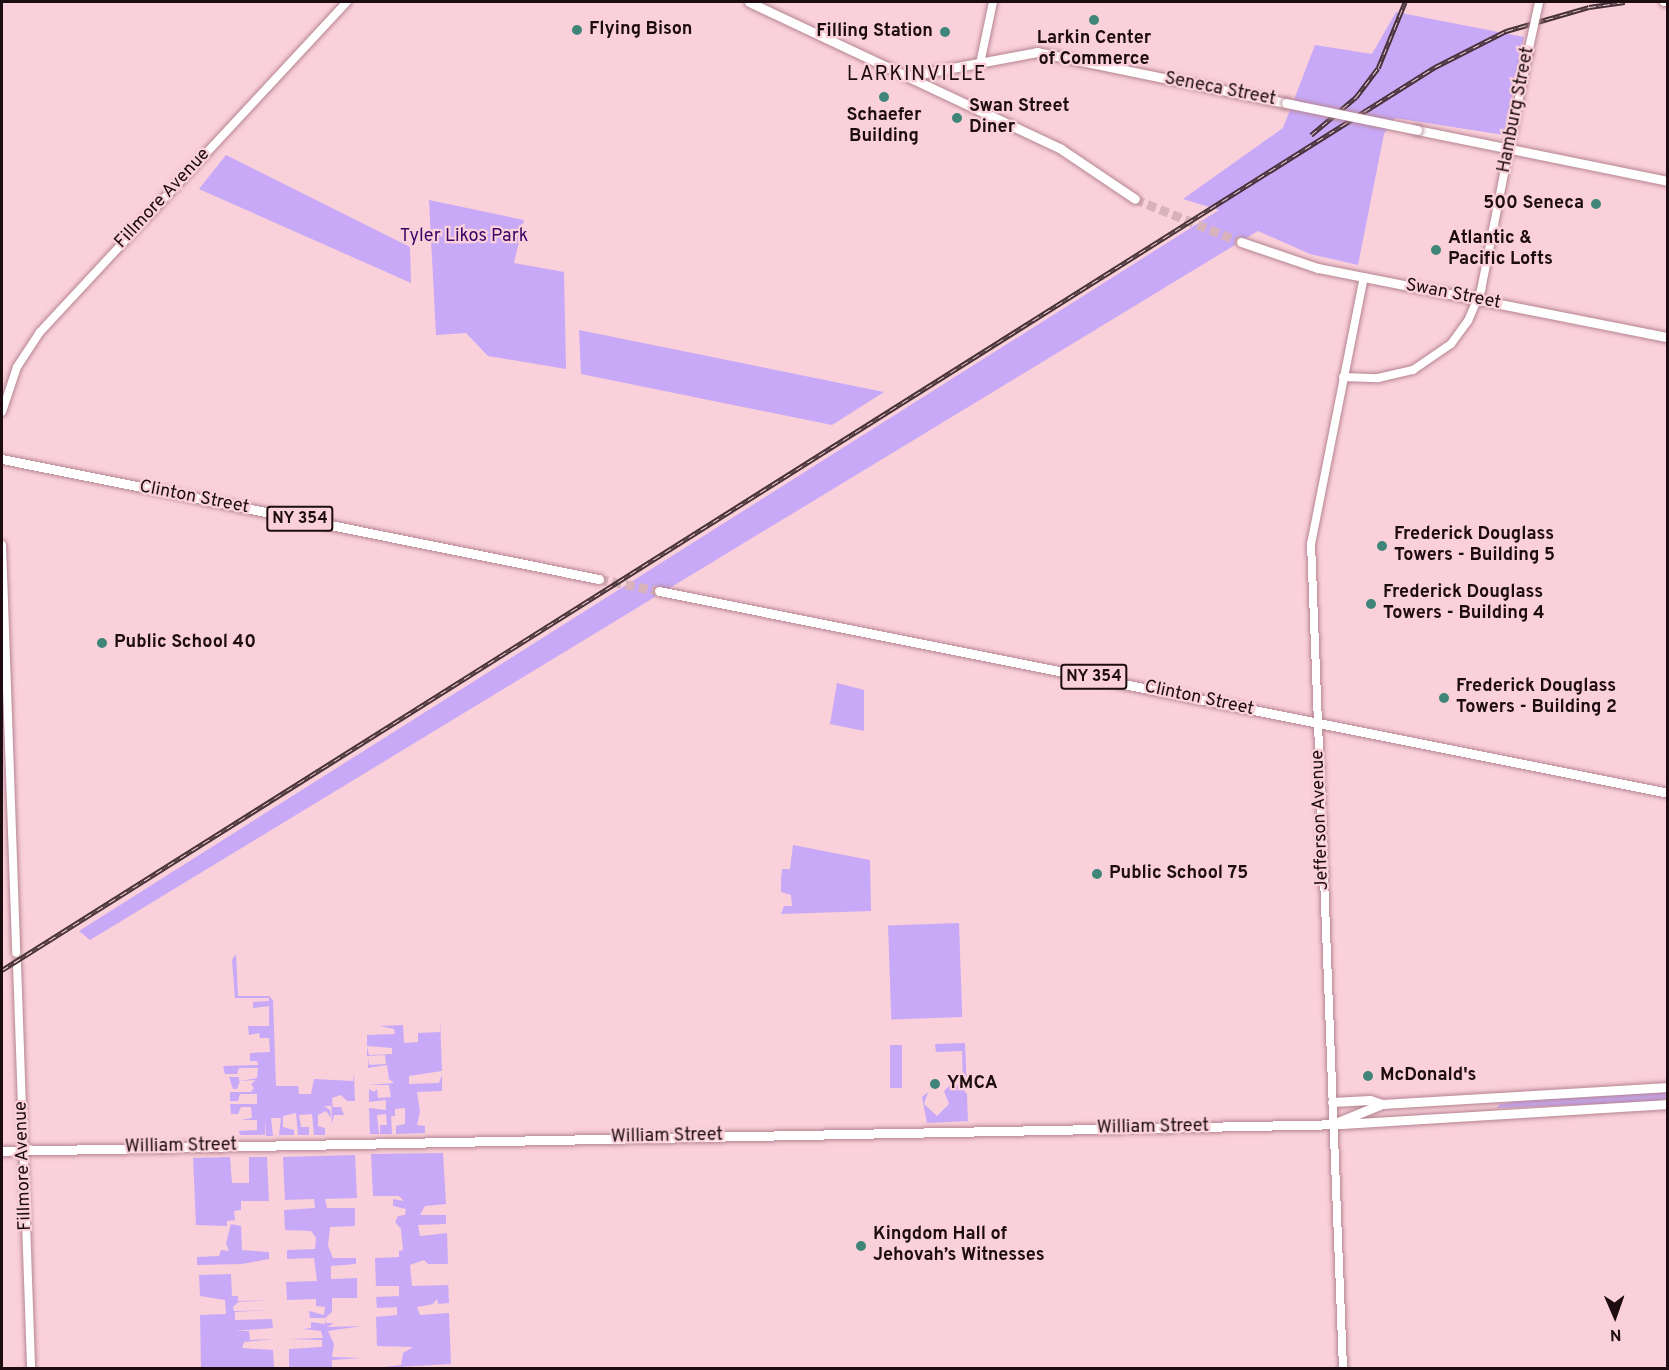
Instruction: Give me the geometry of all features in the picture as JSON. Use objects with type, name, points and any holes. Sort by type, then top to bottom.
[{"type":"main road","points":[[749,2],[1061,149],[1135,199]]},
{"type":"main road","name":"Seneca Street","points":[[909,76],[1036,52],[1668,181]]},
{"type":"main road","name":"Swan Street","points":[[1241,242],[1318,268],[1668,337]]},
{"type":"main road","name":"Clinton Street","points":[[2,459],[599,579]]},
{"type":"main road","name":"Clinton Street","points":[[659,591],[1668,793]]},
{"type":"main road","name":"William Street","points":[[1333,1124],[1382,1104],[1668,1087]]},
{"type":"main road","points":[[1332,1102],[1370,1100],[1382,1104]]},
{"type":"main road","name":"William Street","points":[[2,1151],[1333,1124],[1668,1104]]},
{"type":"street","name":"Fillmore Avenue","points":[[2,412],[17,367],[40,332],[347,2]]},
{"type":"street","points":[[980,64],[993,2]]},
{"type":"street","name":"Hamburg Street","points":[[1344,377],[1384,377],[1422,366],[1461,333],[1478,300],[1539,2]]},
{"type":"street","name":"Jefferson Avenue","points":[[1343,1368],[1311,538],[1364,277]]},
{"type":"street","points":[[2,545],[16,953]]},
{"type":"street","name":"Fillmore Avenue","points":[[17,964],[32,1368]]},
{"type":"green space","points":[[1396,12],[1524,37],[1504,135],[1395,118],[1384,134],[1358,265],[1310,254],[1258,231],[90,940],[79,931],[1219,210],[1183,199],[1283,128],[1315,45],[1372,54]]},
{"type":"green space","points":[[226,155],[410,247],[411,283],[199,189]]},
{"type":"green space","name":"Tyler Likos Park","points":[[429,200],[524,220],[514,263],[564,272],[566,369],[488,356],[466,333],[436,335]]},
{"type":"green space","points":[[579,330],[884,392],[832,425],[581,374]]},
{"type":"green space","points":[[837,683],[864,690],[864,731],[830,724]]},
{"type":"green space","points":[[793,845],[870,860],[871,911],[781,914],[784,906],[792,906],[791,895],[781,892],[781,879],[782,869],[790,869]]},
{"type":"green space","points":[[959,923],[962,1017],[891,1019],[888,925]]},
{"type":"green space","points":[[236,954],[238,996],[269,996],[273,1000],[276,1086],[298,1086],[299,1094],[311,1094],[314,1079],[353,1081],[354,1074],[355,1101],[347,1101],[341,1095],[332,1098],[333,1107],[341,1107],[344,1115],[334,1115],[332,1124],[331,1099],[331,1106],[324,1106],[330,1110],[331,1118],[326,1111],[318,1115],[318,1126],[325,1128],[325,1135],[314,1135],[312,1114],[299,1115],[301,1127],[309,1127],[309,1135],[298,1135],[296,1113],[283,1116],[283,1127],[294,1130],[294,1135],[279,1135],[281,1118],[271,1118],[273,1136],[266,1136],[265,1117],[265,1135],[240,1135],[239,1131],[257,1130],[257,1120],[241,1120],[252,1118],[251,1107],[241,1107],[238,1114],[231,1114],[230,1104],[257,1104],[257,1094],[240,1094],[238,1101],[230,1101],[230,1092],[251,1092],[254,1088],[251,1084],[256,1080],[240,1081],[237,1089],[233,1089],[229,1077],[239,1077],[239,1081],[257,1078],[258,1068],[239,1068],[237,1074],[225,1074],[223,1066],[258,1065],[257,1061],[250,1061],[250,1053],[270,1052],[269,1038],[260,1038],[259,1033],[249,1035],[248,1026],[269,1026],[269,1006],[253,1008],[253,1002],[269,1001],[269,998],[235,998],[232,960]]},
{"type":"green space","points":[[440,1019],[442,1071],[409,1076],[409,1084],[439,1083],[442,1075],[442,1091],[417,1092],[420,1112],[417,1125],[425,1126],[425,1133],[396,1134],[396,1126],[405,1124],[405,1108],[395,1109],[395,1116],[391,1116],[392,1134],[380,1134],[380,1125],[387,1125],[386,1114],[377,1115],[379,1134],[370,1134],[369,1108],[386,1110],[386,1100],[369,1102],[369,1089],[374,1092],[377,1089],[378,1098],[391,1097],[389,1085],[369,1085],[394,1083],[389,1079],[387,1065],[368,1068],[368,1057],[369,1065],[386,1064],[385,1055],[367,1056],[367,1047],[369,1055],[392,1054],[392,1048],[367,1046],[367,1035],[395,1034],[394,1029],[380,1026],[403,1025],[404,1043],[418,1042],[418,1033],[440,1032]]},
{"type":"green space","points":[[965,1043],[968,1121],[927,1123],[922,1097],[928,1092],[924,1104],[937,1116],[949,1104],[944,1091],[949,1086],[963,1085],[962,1051],[936,1052],[935,1044]]},
{"type":"green space","points":[[890,1045],[902,1045],[902,1088],[890,1088]]},
{"type":"green space","points":[[1667,1090],[1667,1098],[1655,1102],[1497,1108],[1500,1104],[1549,1097]]},
{"type":"green space","points":[[443,1153],[446,1204],[425,1206],[420,1215],[446,1215],[446,1224],[418,1225],[420,1236],[447,1233],[448,1264],[428,1264],[424,1260],[410,1265],[412,1286],[448,1285],[448,1278],[449,1303],[438,1304],[437,1299],[433,1304],[417,1307],[420,1315],[449,1313],[451,1364],[378,1368],[401,1365],[403,1353],[413,1347],[377,1346],[376,1317],[397,1315],[397,1307],[377,1308],[376,1297],[399,1296],[399,1286],[376,1286],[375,1258],[399,1257],[399,1251],[403,1250],[401,1229],[395,1222],[398,1216],[405,1215],[406,1209],[393,1206],[393,1199],[404,1201],[399,1196],[373,1196],[371,1154]]},
{"type":"green space","points":[[355,1155],[357,1198],[325,1199],[327,1208],[355,1208],[355,1226],[330,1227],[328,1246],[333,1258],[356,1258],[356,1264],[331,1266],[331,1279],[357,1278],[357,1298],[332,1298],[332,1312],[325,1318],[310,1318],[309,1311],[324,1315],[325,1307],[316,1306],[316,1299],[287,1300],[286,1282],[317,1281],[314,1258],[287,1259],[287,1250],[315,1249],[316,1238],[311,1231],[285,1230],[284,1210],[315,1208],[314,1199],[285,1200],[283,1157]]},
{"type":"green space","points":[[230,1157],[232,1183],[249,1183],[249,1157],[267,1157],[269,1201],[241,1201],[241,1210],[234,1211],[235,1220],[227,1221],[227,1226],[196,1225],[193,1158]]},
{"type":"green space","points":[[231,1224],[241,1226],[242,1250],[269,1252],[269,1259],[242,1264],[197,1265],[197,1257],[219,1256],[221,1250],[229,1251],[226,1243]]},
{"type":"green space","points":[[231,1274],[232,1296],[238,1296],[238,1301],[270,1300],[238,1302],[233,1307],[234,1311],[271,1310],[235,1312],[235,1320],[272,1319],[273,1328],[234,1331],[249,1331],[250,1340],[275,1339],[244,1342],[242,1348],[273,1350],[274,1368],[201,1368],[200,1315],[226,1314],[225,1300],[200,1296],[199,1275]]},
{"type":"green space","points":[[325,1318],[326,1323],[334,1323],[327,1327],[361,1326],[328,1331],[334,1344],[332,1357],[362,1358],[332,1360],[332,1368],[289,1368],[289,1349],[322,1347],[322,1340],[288,1339],[323,1338],[321,1331],[303,1329],[311,1328],[311,1322],[325,1324]]},
{"type":"tunnel","points":[[1135,199],[1241,242]]},
{"type":"tunnel","points":[[599,579],[659,591]]},
{"type":"railway","points":[[1311,135],[1356,97],[1378,68],[1405,2]]},
{"type":"railway","points":[[2,970],[1435,67],[1506,31],[1589,7],[1625,2]]},
{"type":"place","name":"Larkin Center of Commerce","points":[[1094,20]]},
{"type":"place","name":"Flying Bison","points":[[577,30]]},
{"type":"place","name":"Filling Station","points":[[945,32]]},
{"type":"place","name":"Schaefer Building","points":[[884,97]]},
{"type":"place","name":"Swan Street Diner","points":[[957,118]]},
{"type":"place","name":"500 Seneca","points":[[1596,204]]},
{"type":"place","name":"Atlantic & Pacific Lofts","points":[[1436,250]]},
{"type":"place","name":"Frederick Douglass Towers - Building 5","points":[[1382,546]]},
{"type":"place","name":"Frederick Douglass Towers - Building 4","points":[[1371,604]]},
{"type":"place","name":"Public School 40","points":[[102,643]]},
{"type":"place","name":"Frederick Douglass Towers - Building 2","points":[[1444,698]]},
{"type":"place","name":"Public School 75","points":[[1097,874]]},
{"type":"place","name":"McDonald's","points":[[1368,1076]]},
{"type":"place","name":"YMCA","points":[[935,1084]]},
{"type":"place","name":"Kingdom Hall of Jehovah’s Witnesses","points":[[861,1246]]},
{"type":"district","name":"LARKINVILLE","points":[[917,75]]}]
